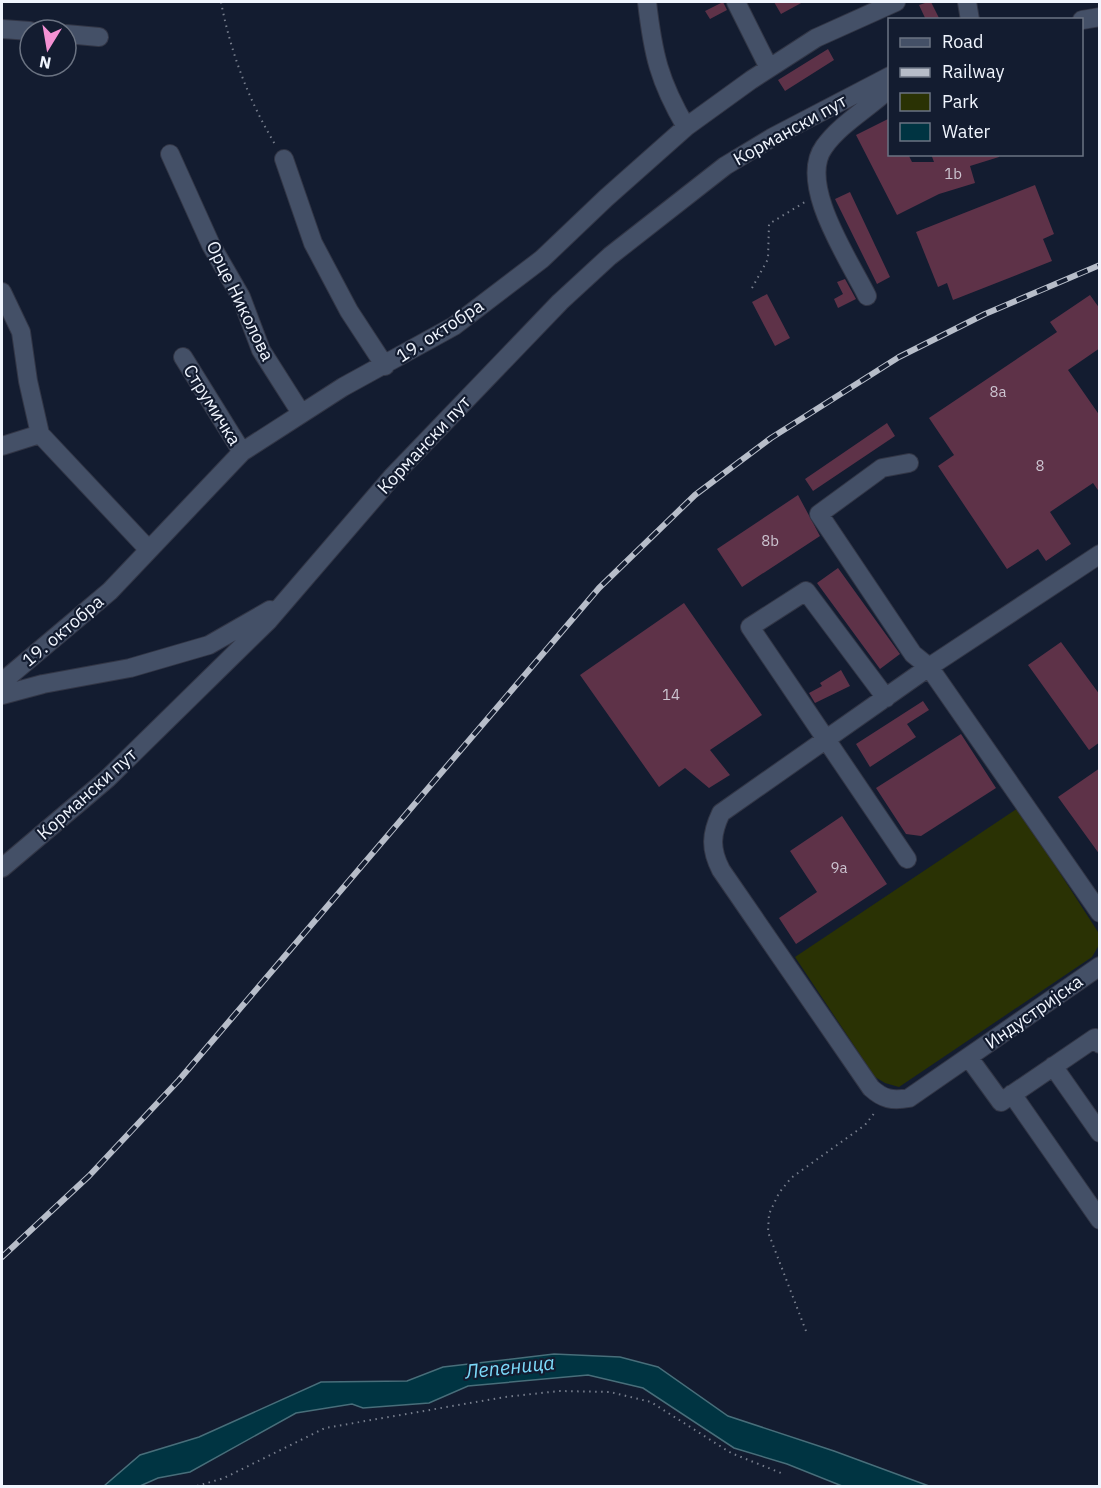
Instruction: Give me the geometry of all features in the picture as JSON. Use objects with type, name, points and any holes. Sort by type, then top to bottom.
[{"type":"street","points":[[647,2],[656,67],[665,91],[686,127]]},
{"type":"street","points":[[736,2],[769,68]]},
{"type":"street","name":"19. октобра","points":[[2,682],[110,591],[242,452],[343,387],[385,366],[454,326],[542,259],[686,127],[816,38],[885,3]]},
{"type":"street","points":[[1083,20],[1100,17]]},
{"type":"street","points":[[2,29],[18,30]]},
{"type":"street","points":[[78,35],[99,37]]},
{"type":"street","name":"Кормански пут","points":[[2,868],[107,780],[284,602],[392,477],[560,302],[610,256],[725,166],[773,136],[888,77]]},
{"type":"street","points":[[867,296],[820,201],[816,169],[823,148],[833,136],[888,90]]},
{"type":"street","name":"Орце Николова","points":[[170,154],[211,245],[241,297],[261,350],[301,413]]},
{"type":"street","points":[[284,159],[313,243],[349,311],[385,366]]},
{"type":"street","points":[[2,293],[21,332],[28,381],[40,434],[148,550]]},
{"type":"street","name":"Струмичка","points":[[183,357],[242,452]]},
{"type":"street","points":[[2,446],[40,434]]},
{"type":"street","points":[[909,463],[882,468],[819,514],[914,654],[929,667],[1100,913]]},
{"type":"street","points":[[881,1097],[871,1088],[721,870],[712,844],[712,834],[721,813],[929,667],[1100,554]]},
{"type":"street","points":[[886,698],[806,591],[750,627],[907,859]]},
{"type":"street","points":[[2,695],[43,684],[130,668],[209,645],[284,602]]},
{"type":"street","name":"Индустријска","points":[[881,1097],[894,1101],[909,1098],[1100,966]]},
{"type":"street","points":[[969,1058],[1000,1102],[1095,1038],[1100,1044]]},
{"type":"street","points":[[1053,1066],[1100,1133]]},
{"type":"street","points":[[1012,1094],[1100,1220]]},
{"type":"path","points":[[221,2],[226,28],[243,82],[254,109],[284,159]]},
{"type":"path","points":[[752,288],[768,259],[769,224],[807,201],[818,190]]},
{"type":"path","points":[[806,1331],[768,1232],[769,1214],[779,1193],[791,1178],[870,1121],[881,1097]]},
{"type":"path","points":[[197,1486],[224,1478],[325,1428],[559,1390],[610,1392],[651,1402],[731,1453],[781,1473]]},
{"type":"green space","points":[[1018,808],[1098,932],[1099,945],[1092,957],[899,1087],[885,1083],[875,1077],[795,957]]},
{"type":"water","name":"Лепеница","points":[[554,1354],[620,1357],[658,1367],[728,1416],[834,1451],[929,1486],[842,1486],[787,1464],[734,1448],[643,1388],[588,1375],[468,1386],[429,1403],[363,1408],[352,1404],[296,1413],[190,1472],[158,1478],[140,1486],[104,1486],[140,1455],[199,1437],[321,1382],[407,1381],[443,1367]]},
{"type":"building","points":[[723,2],[727,10],[710,19],[705,11]]},
{"type":"building","points":[[774,2],[803,2],[781,14]]},
{"type":"building","points":[[931,2],[939,18],[925,18],[919,5]]},
{"type":"building","points":[[828,49],[834,60],[785,91],[778,80]]},
{"type":"building","points":[[888,119],[888,156],[909,156],[912,162],[934,162],[932,156],[999,157],[970,166],[975,183],[939,194],[897,215],[856,135]]},
{"type":"building","points":[[1035,185],[1054,234],[1043,239],[1052,261],[953,300],[947,283],[938,287],[916,232]]},
{"type":"building","points":[[850,192],[890,277],[877,284],[835,199]]},
{"type":"building","points":[[845,279],[856,299],[838,308],[834,299],[843,294],[837,282]]},
{"type":"building","points":[[767,294],[790,338],[775,346],[752,302]]},
{"type":"building","points":[[1090,295],[1100,309],[1100,348],[1068,370],[1100,416],[1100,493],[1093,483],[1050,512],[1071,544],[1046,561],[1038,549],[1007,569],[938,466],[954,455],[929,418],[1057,332],[1050,322]]},
{"type":"building","points":[[887,423],[895,436],[813,491],[805,479]]},
{"type":"building","points":[[798,495],[820,536],[742,587],[717,549]]},
{"type":"building","points":[[838,568],[900,654],[880,669],[817,583]]},
{"type":"building","points":[[684,603],[762,715],[710,750],[730,775],[709,788],[685,768],[659,787],[580,675]]},
{"type":"building","points":[[1061,642],[1100,695],[1100,742],[1089,750],[1028,665]]},
{"type":"building","points":[[841,670],[850,686],[815,703],[809,693],[822,686],[820,683]]},
{"type":"building","points":[[923,701],[929,710],[907,724],[916,737],[870,767],[856,744]]},
{"type":"building","points":[[961,734],[996,788],[921,836],[906,834],[876,788]]},
{"type":"building","points":[[1100,768],[1100,855],[1058,797]]},
{"type":"building","points":[[842,816],[887,884],[796,944],[779,918],[817,892],[790,851]]},
{"type":"railway","points":[[2,1257],[89,1176],[179,1080],[599,588],[695,495],[771,438],[899,357],[985,314],[1100,265]]}]
